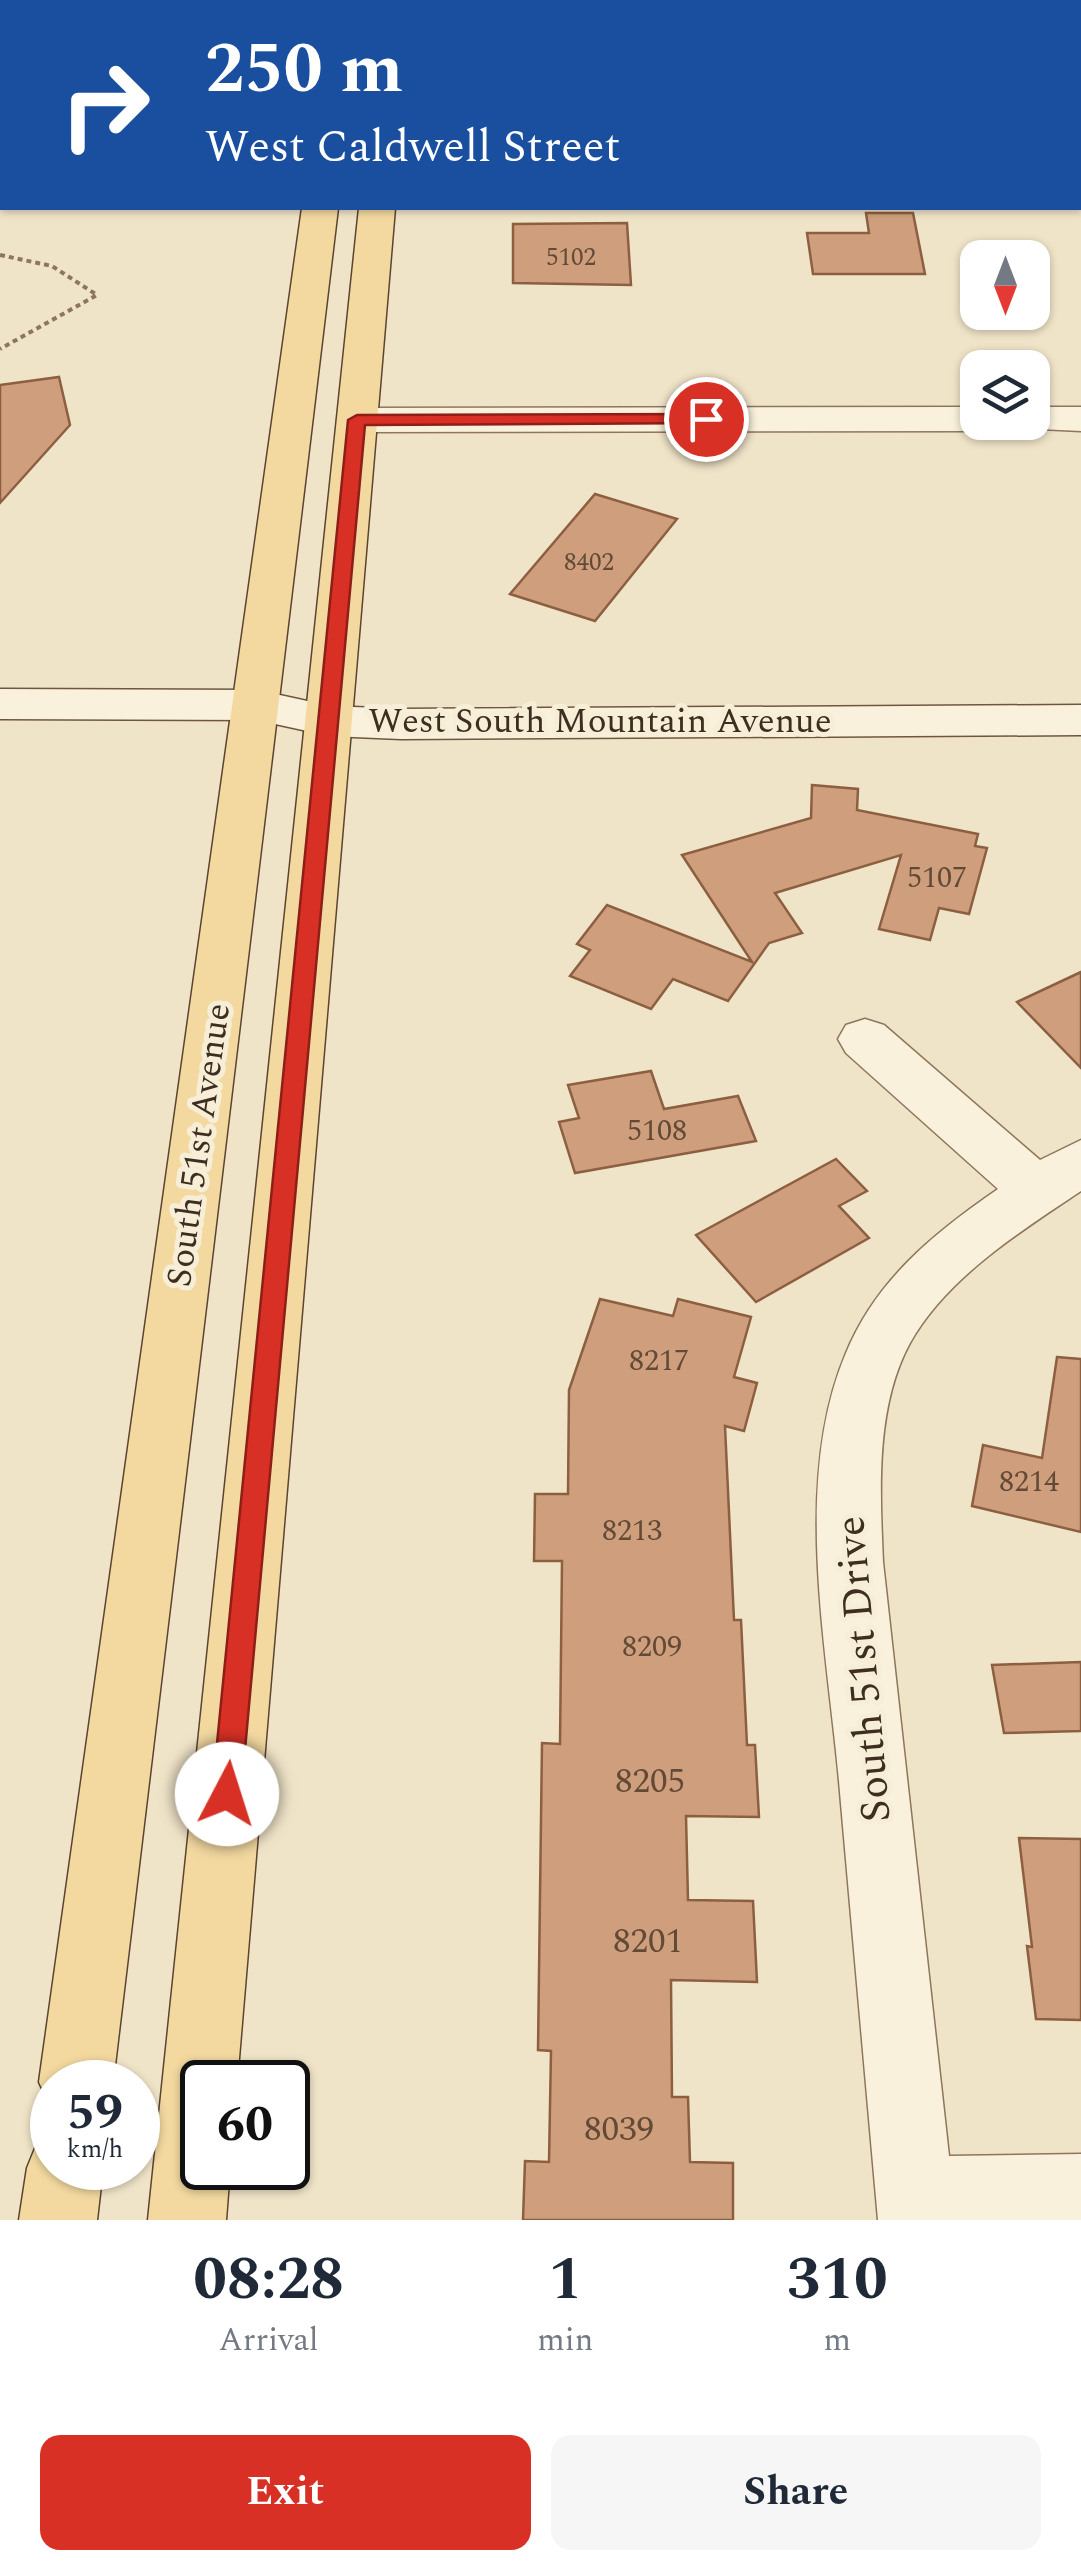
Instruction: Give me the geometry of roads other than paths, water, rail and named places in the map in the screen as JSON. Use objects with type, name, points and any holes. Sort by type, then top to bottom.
[{"type":"main road","name":"South 51st Avenue","points":[[79,2060],[320,210]]},
{"type":"main road","points":[[186,2220],[378,210]]},
{"type":"main road","points":[[58,2220],[62,2190]]},
{"type":"street","points":[[357,420],[960,419]]},
{"type":"street","points":[[1050,419],[1081,419]]},
{"type":"street","name":"West South Mountain Avenue","points":[[0,704],[257,705],[330,721],[401,724],[1081,720]]},
{"type":"street","points":[[864,1039],[1059,1176]]},
{"type":"street","name":"South 51st Drive","points":[[916,2208],[852,1562],[848,1496],[856,1410],[890,1324],[925,1280],[1059,1176]]},
{"type":"street","points":[[916,2208],[1081,2193]]}]
